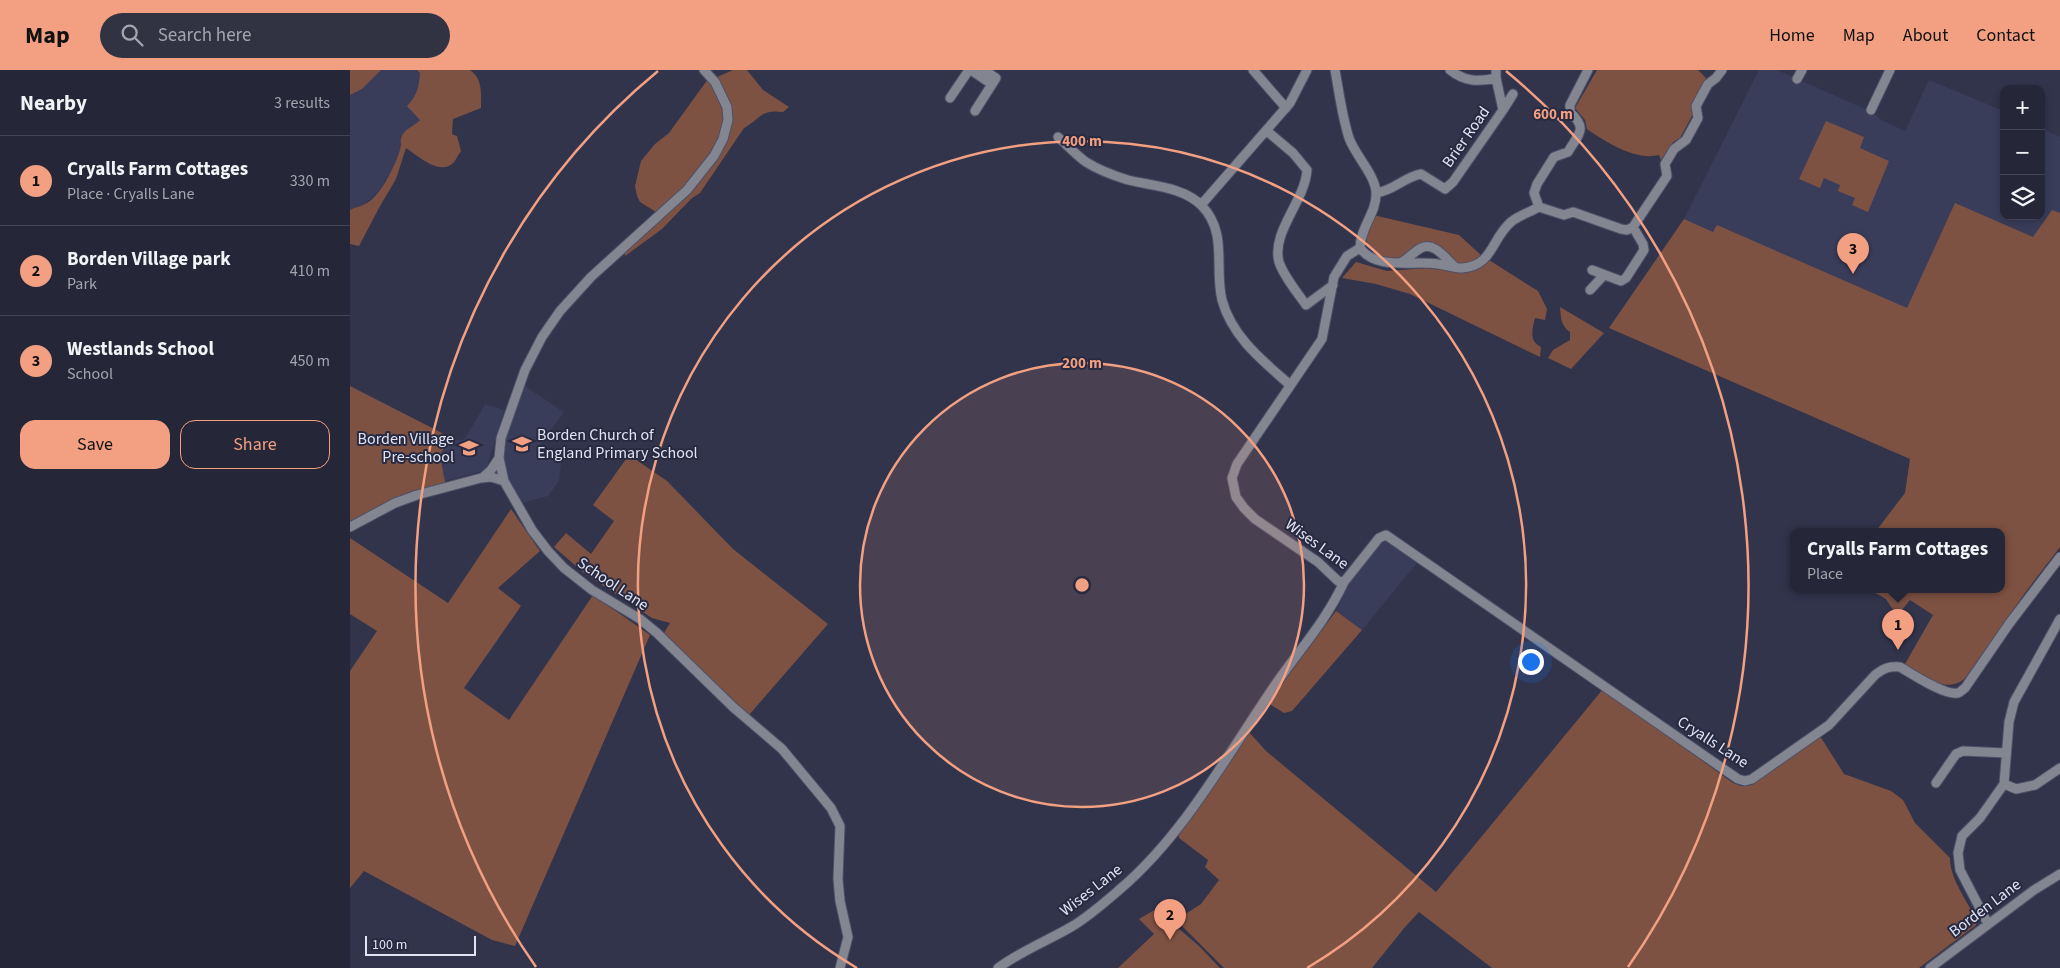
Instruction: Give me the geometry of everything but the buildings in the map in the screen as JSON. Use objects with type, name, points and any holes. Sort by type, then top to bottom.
[{"type":"street","name":"School Lane","points":[[704,70],[715,82],[727,107],[728,120],[723,138],[714,156],[687,190],[591,276],[560,310],[542,337],[525,370],[501,438],[499,458],[504,481],[532,530],[564,568],[592,590],[640,619],[657,633],[720,695],[760,732],[782,749],[831,808],[840,826],[838,879],[840,901],[848,937],[840,968]]},
{"type":"street","points":[[950,98],[970,70],[991,79]]},
{"type":"street","points":[[984,70],[991,79]]},
{"type":"street","points":[[1253,70],[1286,108]]},
{"type":"street","points":[[1201,205],[1286,108],[1307,70]]},
{"type":"street","points":[[1335,70],[1349,138],[1356,154],[1373,180],[1376,194],[1360,238],[1360,248],[1371,258],[1386,263],[1438,264],[1456,268],[1469,268],[1482,262],[1509,224],[1539,207],[1564,215],[1573,212],[1621,229],[1627,230],[1633,227],[1667,176],[1665,164],[1674,149],[1686,140],[1698,118],[1696,106],[1708,84],[1722,70]]},
{"type":"street","name":"Brier Road","points":[[1450,70],[1461,77],[1478,82],[1496,74],[1503,110]]},
{"type":"street","points":[[1539,207],[1534,193],[1537,184],[1554,157],[1568,152],[1581,129],[1580,121],[1570,112],[1570,105],[1588,70]]},
{"type":"street","points":[[1797,79],[1802,70]]},
{"type":"street","points":[[1871,110],[1890,70]]},
{"type":"street","points":[[975,111],[991,79]]},
{"type":"street","name":"Brier Road","points":[[1376,194],[1394,188],[1408,178],[1420,174],[1445,189],[1453,182],[1513,94]]},
{"type":"street","points":[[1267,131],[1293,153],[1307,170],[1305,183],[1279,243],[1278,254],[1283,270],[1306,305],[1333,285]]},
{"type":"street","points":[[1058,137],[1086,162],[1127,179],[1167,188],[1189,196],[1201,205],[1214,222],[1218,234],[1219,282],[1226,312],[1246,344],[1290,385]]},
{"type":"street","points":[[1592,270],[1621,281],[1626,278],[1644,250],[1644,244],[1633,227]]},
{"type":"street","points":[[1400,263],[1414,255],[1422,247],[1427,246],[1436,249],[1456,268]]},
{"type":"street","name":"Wises Lane","points":[[998,968],[1072,926],[1094,911],[1121,889],[1169,841],[1280,677],[1324,620],[1344,582],[1338,581],[1303,550],[1255,519],[1236,496],[1232,478],[1237,464],[1322,339],[1334,277],[1347,256],[1360,248]]},
{"type":"street","points":[[1590,290],[1604,275]]},
{"type":"street","points":[[481,478],[491,470],[499,458]]},
{"type":"street","points":[[350,527],[395,503],[417,495],[481,478],[491,477],[504,481]]},
{"type":"street","name":"Cryalls Lane","points":[[1344,582],[1379,538],[1386,535],[1738,779],[1745,781],[1752,779],[1829,726],[1875,675],[1884,668],[1900,667],[1939,688],[1957,693],[1961,692],[2009,624],[2060,557]]},
{"type":"street","points":[[1988,924],[1960,870],[1958,861],[1959,843],[1962,836],[1980,818],[2004,784],[2009,722],[2014,702],[2023,682],[2060,619]]},
{"type":"street","points":[[1936,783],[1956,754],[1963,751],[2006,753]]},
{"type":"street","points":[[2004,784],[2016,789],[2035,785],[2060,768]]},
{"type":"street","name":"Borden Lane","points":[[1930,968],[2034,890],[2060,874]]},
{"type":"shaded area","points":[[350,70],[381,70],[362,89],[350,95]]},
{"type":"shaded area","points":[[381,70],[416,70],[420,73],[415,98],[420,120],[415,126],[406,130],[400,138],[401,146],[394,166],[378,192],[365,204],[350,210],[350,95],[362,89]]},
{"type":"shaded area","points":[[417,70],[470,70],[479,82],[481,108],[453,119],[452,134],[457,136],[461,151],[452,164],[446,167],[434,166],[406,148],[396,179],[359,246],[350,244],[350,210],[365,204],[377,195],[388,178],[396,160],[402,135],[420,120],[407,106],[413,99],[418,87],[420,73]]},
{"type":"shaded area","points":[[733,70],[747,70],[763,90],[789,107],[783,112],[765,113],[744,128],[700,193],[692,198],[662,229],[625,256],[625,250],[690,194],[695,186],[731,121],[715,78]]},
{"type":"shaded area","points":[[1597,70],[1698,70],[1706,78],[1692,104],[1693,114],[1680,138],[1673,142],[1661,160],[1659,155],[1640,155],[1621,149],[1587,129],[1585,120],[1575,108]]},
{"type":"shaded area","points":[[1759,70],[1777,70],[1871,110],[1880,119],[1905,131],[1929,80],[2000,109],[2000,220],[2045,220],[2045,130],[2060,137],[2060,374],[1609,328],[1684,219]]},
{"type":"shaded area","points":[[708,79],[723,107],[721,130],[708,156],[691,180],[672,200],[656,212],[640,202],[637,196],[635,186],[641,161],[655,144],[669,133]]},
{"type":"shaded area","points":[[1826,121],[1864,137],[1860,148],[1889,161],[1868,212],[1852,205],[1855,198],[1838,191],[1840,185],[1824,178],[1820,188],[1799,179]]},
{"type":"shaded area","points":[[1955,203],[2033,237],[2052,210],[2060,213],[2060,547],[2027,590],[1966,677],[1959,682],[1952,685],[1926,679],[1905,664],[1933,615],[1910,600],[1897,616],[1886,599],[1875,593],[2005,593],[2005,528],[1878,528],[1905,493],[1910,459],[1609,328],[1684,219],[1713,232],[1717,225],[1907,308]]},
{"type":"shaded area","points":[[1373,215],[1459,235],[1483,257],[1476,263],[1460,267],[1433,245],[1409,257],[1390,262],[1373,254],[1374,251],[1367,246],[1367,234]]},
{"type":"shaded area","points":[[1489,260],[1538,291],[1547,309],[1545,320],[1535,318],[1533,327],[1533,338],[1537,345],[1541,347],[1540,357],[1410,294],[1376,284],[1342,278],[1356,262],[1387,271],[1427,268],[1459,272]]},
{"type":"shaded area","points":[[1560,307],[1604,333],[1571,369],[1548,358],[1553,350],[1570,340],[1570,332],[1563,324]]},
{"type":"shaded area","points":[[350,386],[440,432],[450,439],[440,455],[446,487],[350,526]]},
{"type":"shaded area","name":"Borden Church of England Primary School","points":[[525,386],[564,412],[539,446],[554,454],[561,463],[559,481],[548,496],[522,503],[509,479],[503,456],[504,442]]},
{"type":"shaded area","name":"Borden Village Pre-school","points":[[485,404],[504,410],[486,470],[445,481],[440,455],[450,439],[464,440]]},
{"type":"shaded area","points":[[629,455],[667,481],[733,549],[828,624],[749,715],[667,639],[664,633],[670,623],[652,618],[584,573],[554,547],[566,533],[591,554],[614,521],[593,505]]},
{"type":"shaded area","points":[[511,509],[540,551],[498,588],[521,606],[464,688],[509,720],[593,595],[650,635],[515,946],[492,940],[364,871],[350,888],[350,671],[377,631],[350,614],[350,538],[448,603]]},
{"type":"shaded area","points":[[1386,541],[1418,562],[1362,630],[1336,611],[1351,579],[1378,543]]},
{"type":"shaded area","points":[[1336,611],[1362,630],[1292,711],[1284,713],[1268,703]]},
{"type":"shaded area","points":[[1603,689],[1733,783],[1741,786],[1752,785],[1820,736],[1844,774],[1891,791],[1903,800],[1915,823],[1950,858],[1956,881],[1977,919],[1976,925],[1919,968],[1492,968],[1419,912],[1372,968],[1224,968],[1176,920],[1201,904],[1219,880],[1205,867],[1208,860],[1179,838],[1179,834],[1249,732],[1266,751],[1436,892]]},
{"type":"shaded area","points":[[1156,909],[1199,946],[1220,968],[1118,968],[1154,934],[1139,919]]},
{"type":"place","name":"Westlands School","points":[[1853,274]]},
{"type":"place","name":"Borden Church of England Primary School","points":[[522,444]]},
{"type":"place","name":"Borden Village Pre-school","points":[[469,448]]},
{"type":"place","name":"Cryalls Farm Cottages","points":[[1898,650]]},
{"type":"place","name":"Borden Village park","points":[[1170,940]]}]
